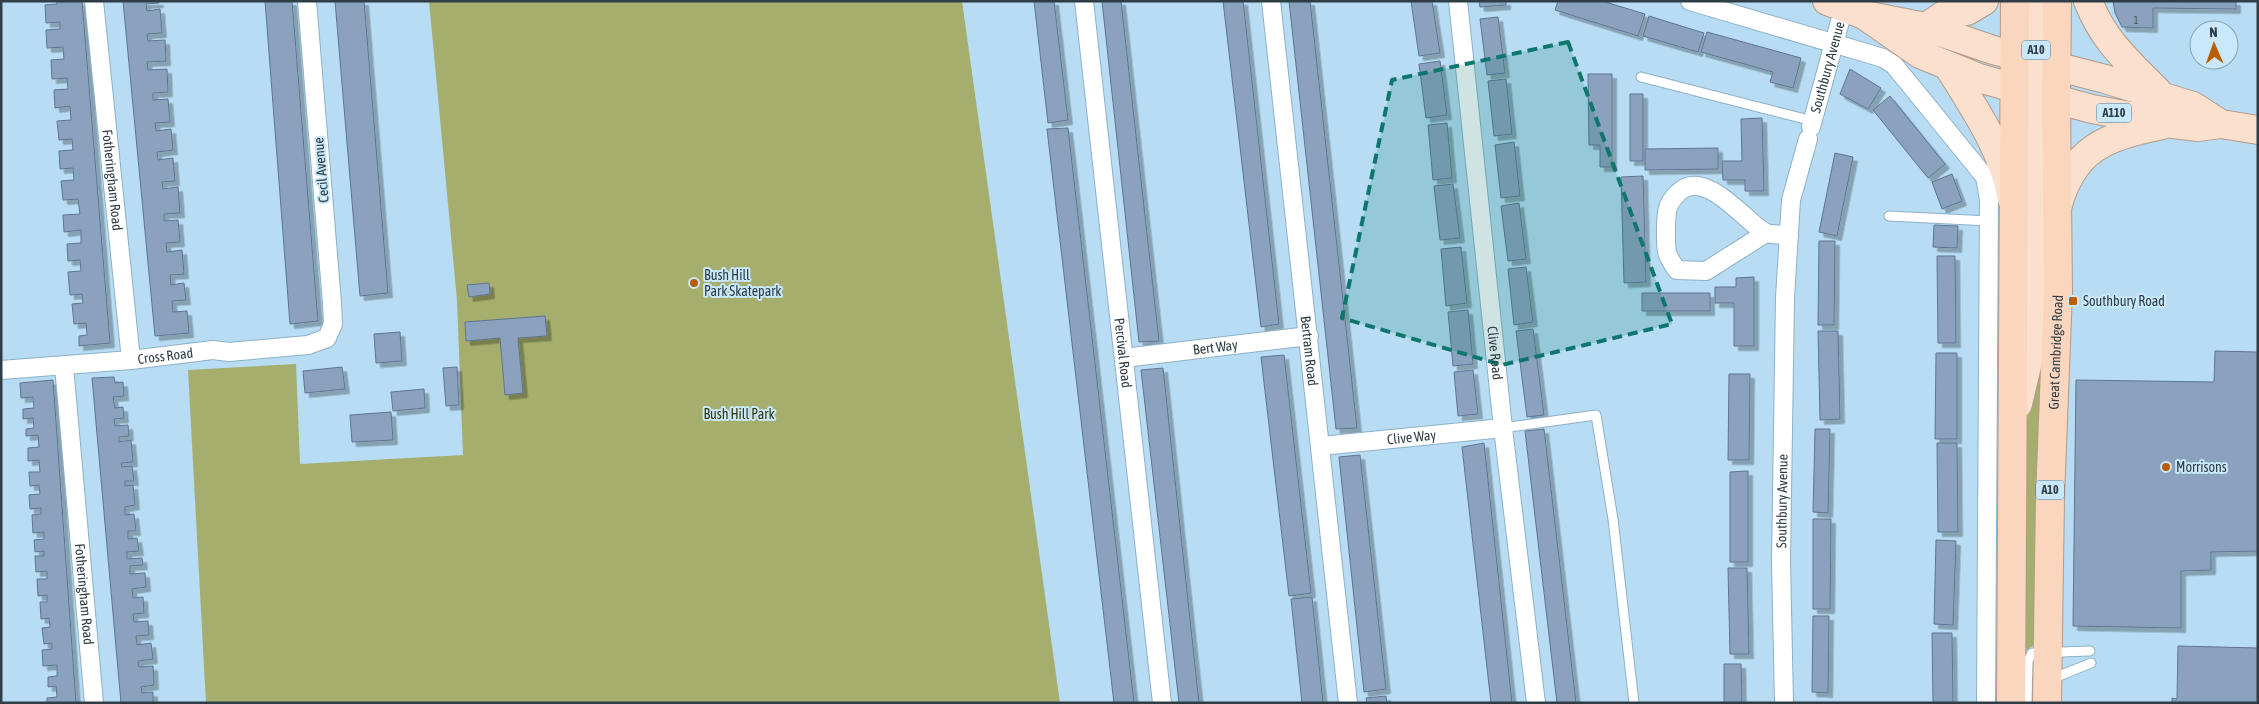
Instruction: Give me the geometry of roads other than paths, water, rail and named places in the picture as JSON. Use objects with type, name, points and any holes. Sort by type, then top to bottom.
[{"type":"highway","name":"Great Cambridge Road","points":[[2015,1],[2035,61],[2035,94],[2057,209],[2058,292],[2050,498],[2048,652],[2041,698]]},
{"type":"highway","name":"Great Cambridge Road","points":[[2011,703],[2012,428],[2001,216],[2035,94],[2035,61],[2057,1]]},
{"type":"main road","points":[[1926,26],[1944,15],[1967,11],[1984,1]]},
{"type":"main road","name":"A10","points":[[2035,61],[2038,1]]},
{"type":"main road","name":"A110","points":[[2088,1],[2105,36],[2127,63],[2162,96]]},
{"type":"main road","name":"A110","points":[[1845,8],[1926,26],[2035,61],[2162,96],[2193,106],[2221,124]]},
{"type":"main road","name":"A110","points":[[1845,8],[1920,54],[1948,66],[2035,94],[2173,124],[2198,127],[2221,124],[2258,130]]},
{"type":"main road","points":[[1948,66],[1995,150],[2010,191],[2001,216]]},
{"type":"main road","name":"A10","points":[[2012,428],[2030,353],[2035,94]]},
{"type":"main road","name":"A110","points":[[2057,209],[2068,177],[2084,155],[2099,145],[2116,138],[2173,124]]},
{"type":"street","name":"Fotheringham Road","points":[[94,1],[131,360]]},
{"type":"street","name":"Cecil Avenue","points":[[307,1],[332,303],[333,324],[327,338]]},
{"type":"street","name":"Percival Road","points":[[1084,1],[1162,703]]},
{"type":"street","name":"Bertram Road","points":[[1271,1],[1348,703]]},
{"type":"street","name":"Clive Road","points":[[1458,1],[1503,428],[1536,703]]},
{"type":"street","points":[[1690,1],[1834,42],[1883,58],[1894,65],[1981,171],[2001,216]]},
{"type":"street","name":"Southbury Avenue","points":[[1784,703],[1781,561],[1785,298],[1791,200],[1845,8]]},
{"type":"street","points":[[1766,233],[1706,271],[1678,270],[1668,257],[1666,210],[1671,199],[1681,190],[1696,187],[1711,190],[1734,205],[1766,233],[1789,235]]},
{"type":"street","name":"Great Cambridge Road","points":[[1986,703],[2001,216]]},
{"type":"street","name":"Bert Way","points":[[1124,358],[1309,336]]},
{"type":"street","name":"Cross Road","points":[[1,370],[131,360],[213,350],[229,352],[308,345],[327,338]]},
{"type":"street","name":"Fotheringham Road","points":[[64,366],[94,703]]},
{"type":"street","name":"Clive Way","points":[[1321,446],[1503,428]]},
{"type":"lane","points":[[1641,77],[1811,129]]},
{"type":"lane","points":[[1889,216],[2001,216]]},
{"type":"lane","points":[[1503,428],[1596,415],[1613,519],[1634,703]]},
{"type":"lane","points":[[2048,652],[2090,651]]},
{"type":"lane","points":[[2041,698],[2059,676],[2091,663]]},
{"type":"place","name":"Bush Hill Park Skatepark","points":[[694,283]]},
{"type":"place","name":"Southbury Road","points":[[2073,301]]},
{"type":"place","name":"Morrisons","points":[[2166,467]]},
{"type":"park label","name":"Bush Hill Park","points":[[739,414]]}]
